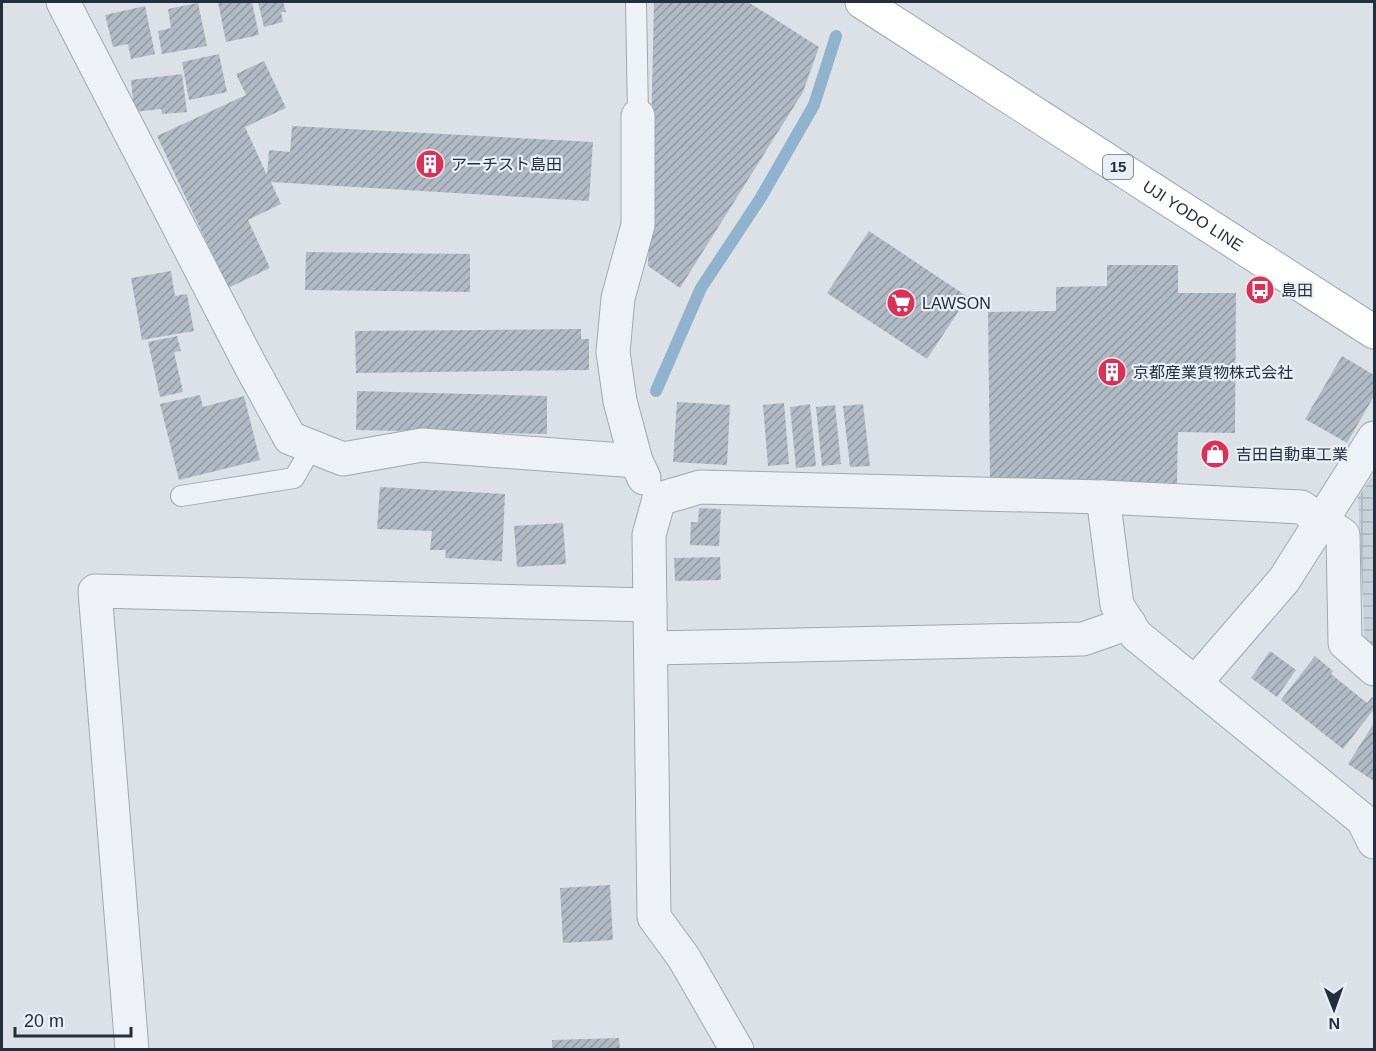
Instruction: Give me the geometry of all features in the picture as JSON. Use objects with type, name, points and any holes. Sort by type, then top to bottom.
[{"type":"main road","name":"UJI YODO LINE","points":[[862,2],[1374,332]]},
{"type":"street","points":[[66,2],[248,361],[290,438],[343,459],[422,445],[636,461]]},
{"type":"street","points":[[638,116],[639,225],[618,298],[613,352],[620,401],[636,461],[647,484],[659,499]]},
{"type":"street","points":[[1195,683],[1284,580],[1374,438]]},
{"type":"street","points":[[659,499],[700,487],[1103,497],[1302,507],[1343,536],[1345,643],[1374,669]]},
{"type":"street","points":[[1103,497],[1117,605],[1136,635],[1363,820],[1374,842]]},
{"type":"street","points":[[659,499],[649,535],[654,917],[684,958],[737,1050]]},
{"type":"street","points":[[132,1050],[95,591],[650,605]]},
{"type":"street","points":[[651,648],[1083,639],[1129,623]]},
{"type":"lane","points":[[636,2],[638,116]]},
{"type":"lane","points":[[181,495],[294,478],[312,447]]},
{"type":"shaded area","points":[[1374,474],[1374,653],[1365,647],[1358,497]]},
{"type":"building","points":[[218,2],[252,2],[259,35],[226,42]]},
{"type":"building","points":[[258,2],[283,2],[286,12],[281,12],[283,22],[264,27]]},
{"type":"building","points":[[654,2],[748,2],[819,47],[803,92],[680,288],[648,266]]},
{"type":"building","points":[[198,3],[207,46],[162,54],[158,31],[171,28],[168,9]]},
{"type":"building","points":[[145,6],[155,54],[131,59],[128,44],[113,47],[105,15]]},
{"type":"building","points":[[219,54],[227,92],[189,100],[182,62]]},
{"type":"building","name":"アーチスト島田","points":[[264,61],[286,108],[245,127],[267,175],[269,150],[290,152],[292,126],[593,142],[589,201],[271,182],[281,204],[248,220],[270,268],[228,288],[157,136],[246,95],[236,74]]},
{"type":"building","points":[[182,74],[187,112],[162,114],[161,109],[134,112],[131,80]]},
{"type":"building","points":[[869,231],[968,297],[927,359],[827,293]]},
{"type":"building","points":[[306,252],[470,254],[470,292],[305,290]]},
{"type":"building","name":"京都産業貨物株式会社","points":[[1107,265],[1178,265],[1178,293],[1236,293],[1235,433],[1178,432],[1177,483],[990,479],[988,312],[1056,311],[1056,287],[1107,286]]},
{"type":"building","points":[[171,271],[175,296],[187,294],[194,331],[142,340],[131,278]]},
{"type":"building","points":[[581,329],[581,339],[589,339],[589,370],[356,373],[355,331]]},
{"type":"building","points":[[177,336],[181,351],[174,352],[183,392],[160,397],[148,342]]},
{"type":"building","points":[[1342,356],[1374,375],[1374,396],[1347,443],[1305,419]]},
{"type":"building","points":[[357,391],[547,396],[547,434],[356,430]]},
{"type":"building","points":[[200,395],[203,407],[244,396],[260,460],[179,480],[160,404]]},
{"type":"building","points":[[677,402],[730,405],[727,465],[673,462]]},
{"type":"building","points":[[784,403],[789,464],[768,466],[763,405]]},
{"type":"building","points":[[810,404],[816,466],[796,468],[790,407]]},
{"type":"building","points":[[863,404],[870,466],[850,467],[843,406]]},
{"type":"building","points":[[835,405],[841,464],[822,466],[816,407]]},
{"type":"building","points":[[380,487],[505,494],[502,561],[445,558],[446,550],[430,550],[432,531],[377,529]]},
{"type":"building","points":[[699,508],[721,509],[719,546],[690,545],[691,522],[698,522]]},
{"type":"building","points":[[563,523],[566,564],[517,567],[514,526]]},
{"type":"building","points":[[720,557],[721,580],[675,581],[674,558]]},
{"type":"building","points":[[1270,651],[1296,670],[1277,697],[1251,678]]},
{"type":"building","points":[[1315,656],[1333,671],[1331,674],[1367,703],[1372,697],[1374,699],[1374,709],[1343,749],[1281,700]]},
{"type":"building","points":[[1374,723],[1374,781],[1348,764]]},
{"type":"building","points":[[610,885],[613,940],[563,943],[560,888]]},
{"type":"building","points":[[619,1038],[620,1050],[552,1050],[552,1040]]},
{"type":"waterway","points":[[656,391],[701,288],[760,199],[814,105],[836,36]]},
{"type":"place","name":"アーチスト島田","points":[[430,164]]},
{"type":"place","name":"島田","points":[[1260,290]]},
{"type":"place","name":"LAWSON","points":[[901,303]]},
{"type":"place","name":"京都産業貨物株式会社","points":[[1112,372]]},
{"type":"place","name":"吉田自動車工業","points":[[1215,454]]}]
